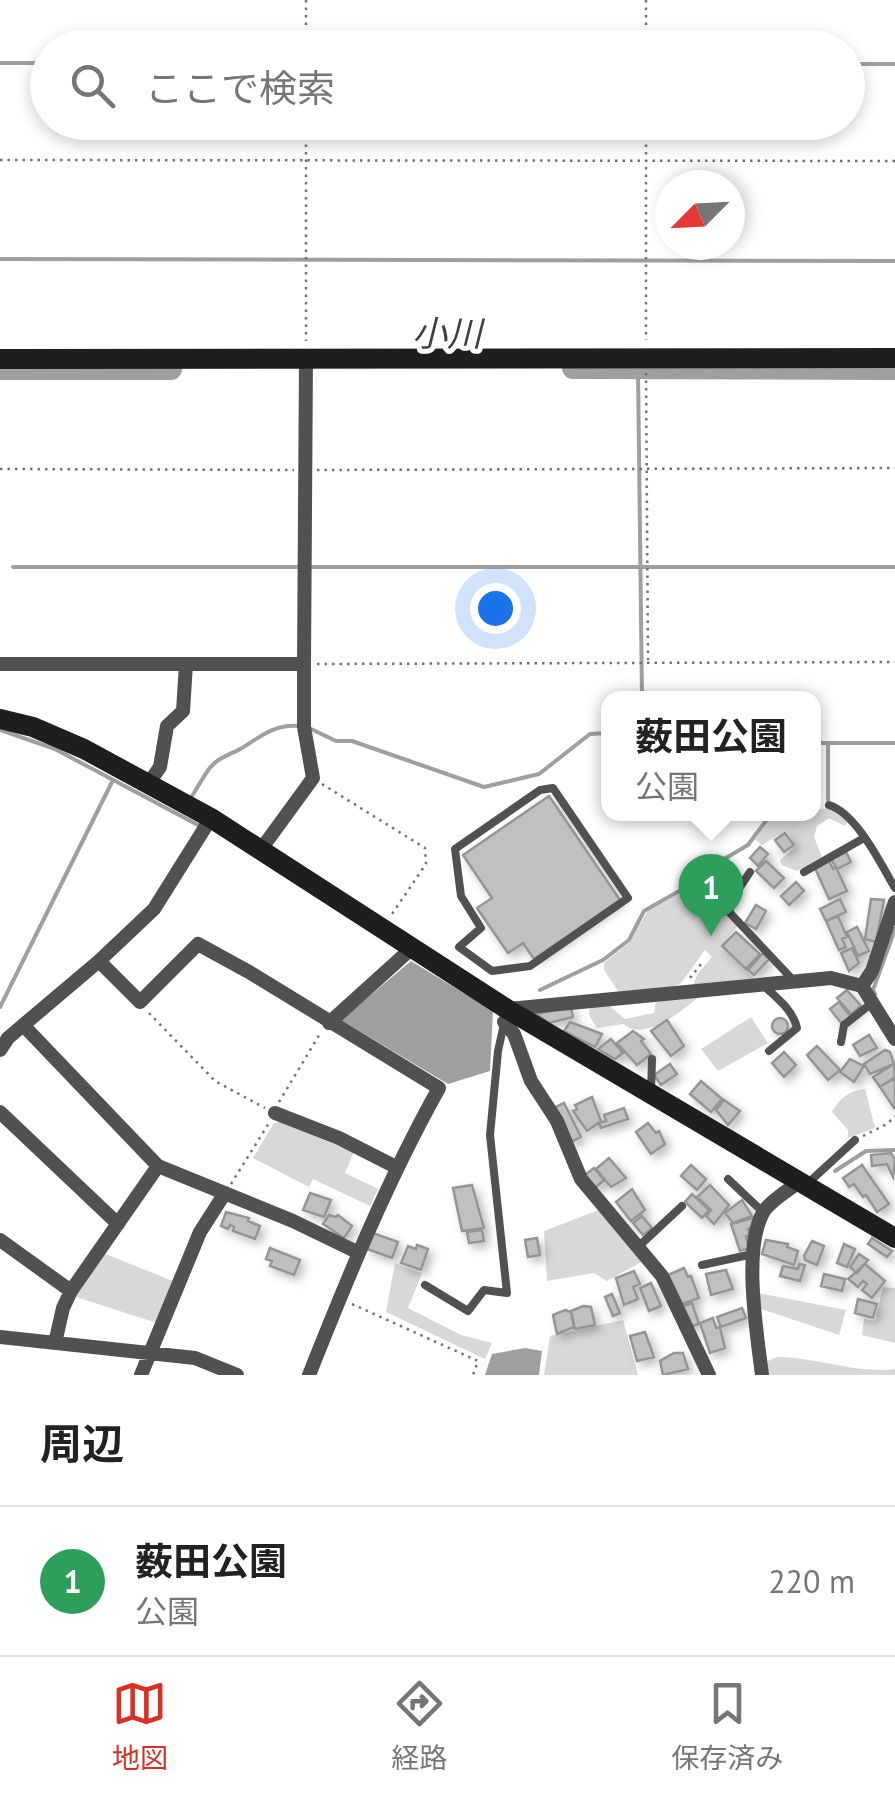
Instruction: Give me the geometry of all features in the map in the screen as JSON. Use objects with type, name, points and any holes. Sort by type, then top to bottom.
[{"type":"street","points":[[262,848],[312,778],[304,726],[306,357]]},
{"type":"street","points":[[0,359],[895,358]]},
{"type":"street","points":[[0,664],[304,664]]},
{"type":"street","points":[[148,784],[162,764],[167,726],[183,711],[186,664]]},
{"type":"street","points":[[0,718],[84,749],[211,818],[457,977],[506,1016],[651,1092],[895,1238]]},
{"type":"street","points":[[2,1040],[99,961],[154,909],[211,818]]},
{"type":"street","points":[[862,986],[872,971],[895,902]]},
{"type":"street","points":[[99,961],[140,1002],[198,944],[439,1088],[357,1252],[308,1375]]},
{"type":"street","points":[[329,1023],[412,948]]},
{"type":"street","points":[[506,1016],[680,992],[832,978],[862,986],[895,1039]]},
{"type":"street","points":[[506,1016],[531,1081],[557,1122],[582,1179],[662,1276],[708,1375]]},
{"type":"street","points":[[23,1025],[158,1166],[293,1221],[357,1252]]},
{"type":"street","points":[[0,1112],[118,1224]]},
{"type":"street","points":[[276,1113],[339,1138],[396,1168]]},
{"type":"street","points":[[55,1343],[71,1291],[158,1166]]},
{"type":"street","points":[[762,1375],[753,1300],[753,1254],[764,1212],[803,1183]]},
{"type":"street","points":[[140,1375],[200,1232],[225,1193]]},
{"type":"street","points":[[0,1240],[71,1291]]},
{"type":"street","points":[[0,1337],[195,1358],[237,1375]]},
{"type":"lane","points":[[553,788],[628,898],[530,966],[492,972],[472,957],[459,947],[481,928],[461,896],[455,849],[540,790],[553,788]]},
{"type":"lane","points":[[829,805],[846,814],[877,852],[895,888]]},
{"type":"lane","points":[[804,872],[864,838]]},
{"type":"lane","points":[[750,872],[730,902],[730,913],[795,981]]},
{"type":"lane","points":[[457,977],[472,957]]},
{"type":"lane","points":[[762,984],[796,1023],[790,1036],[769,1051]]},
{"type":"lane","points":[[841,1042],[844,1024],[872,1003]]},
{"type":"lane","points":[[425,1284],[468,1311],[484,1290],[507,1293],[490,1135],[498,1050],[506,1016]]},
{"type":"lane","points":[[651,1092],[652,1059]]},
{"type":"lane","points":[[803,1183],[855,1140]]},
{"type":"lane","points":[[728,1179],[764,1212]]},
{"type":"lane","points":[[638,1247],[682,1206]]},
{"type":"lane","points":[[702,1265],[753,1254]]},
{"type":"path","points":[[306,0],[306,30]]},
{"type":"path","points":[[646,0],[646,30]]},
{"type":"path","points":[[306,140],[306,357]]},
{"type":"path","points":[[646,140],[648,662]]},
{"type":"path","points":[[0,160],[895,161]]},
{"type":"path","points":[[0,470],[895,468]]},
{"type":"path","points":[[304,664],[895,662]]},
{"type":"path","points":[[312,778],[425,848],[426,864],[383,928]]},
{"type":"path","points":[[680,992],[702,963]]},
{"type":"path","points":[[140,1002],[216,1080],[276,1113]]},
{"type":"path","points":[[225,1193],[329,1023]]},
{"type":"path","points":[[855,1140],[895,1116]]},
{"type":"path","points":[[340,1298],[478,1361],[473,1375]]},
{"type":"shaded area","points":[[821,809],[837,810],[848,821],[845,826],[829,818],[817,826],[814,837],[822,857],[797,871],[782,865],[780,860],[796,846],[786,831],[762,845],[755,840],[768,821],[821,821]]},
{"type":"shaded area","points":[[697,883],[738,926],[721,946],[757,981],[693,985],[712,957],[705,950],[681,983],[670,988],[618,991],[604,970],[604,963],[630,942],[647,912]]},
{"type":"shaded area","points":[[411,961],[493,1011],[490,1071],[448,1084],[341,1020]]},
{"type":"shaded area","points":[[703,994],[654,1027],[633,1029],[623,1024],[597,1028],[589,1015],[590,1008],[606,1003],[625,1019],[654,1013],[656,1000]]},
{"type":"shaded area","points":[[751,1017],[768,1043],[718,1071],[701,1049]]},
{"type":"shaded area","points":[[865,1089],[875,1128],[848,1138],[848,1130],[832,1112],[845,1096]]},
{"type":"shaded area","points":[[274,1123],[354,1152],[345,1173],[378,1189],[370,1206],[313,1179],[309,1187],[253,1158]]},
{"type":"shaded area","points":[[604,1208],[643,1261],[607,1281],[594,1273],[547,1281],[544,1231]]},
{"type":"shaded area","points":[[103,1253],[173,1281],[157,1323],[73,1296]]},
{"type":"shaded area","points":[[395,1263],[422,1273],[408,1308],[461,1335],[492,1343],[485,1359],[386,1312]]},
{"type":"shaded area","points":[[883,1287],[895,1288],[895,1343],[862,1335],[864,1319],[875,1321]]},
{"type":"shaded area","points":[[758,1293],[846,1310],[839,1335],[758,1308]]},
{"type":"shaded area","points":[[623,1320],[638,1375],[544,1375],[550,1336]]},
{"type":"shaded area","points":[[525,1348],[542,1351],[539,1375],[485,1375],[492,1354]]},
{"type":"shaded area","points":[[777,1357],[895,1369],[895,1375],[766,1375],[765,1362]]},
{"type":"building","points":[[549,796],[620,900],[534,959],[523,943],[508,953],[477,908],[492,898],[463,855]]},
{"type":"building","points":[[785,833],[794,845],[784,852],[775,840]]},
{"type":"building","points":[[760,847],[768,854],[758,866],[750,858]]},
{"type":"building","points":[[846,852],[851,862],[837,869],[831,859]]},
{"type":"building","points":[[766,861],[784,878],[774,888],[756,871]]},
{"type":"building","points":[[829,861],[847,891],[829,899],[815,868]]},
{"type":"building","points":[[796,882],[804,891],[789,905],[781,896]]},
{"type":"building","points":[[840,899],[846,912],[826,921],[820,909]]},
{"type":"building","points":[[871,899],[884,900],[876,942],[865,939]]},
{"type":"building","points":[[756,905],[766,911],[756,929],[745,923]]},
{"type":"building","points":[[838,916],[847,937],[842,939],[846,947],[839,950],[826,921]]},
{"type":"building","points":[[857,927],[869,951],[858,956],[847,932]]},
{"type":"building","points":[[736,932],[760,954],[746,969],[722,946]]},
{"type":"building","points":[[852,948],[859,963],[849,971],[841,953]]},
{"type":"building","points":[[763,953],[769,959],[754,975],[748,970]]},
{"type":"building","points":[[847,990],[861,1006],[851,1014],[837,998]]},
{"type":"building","points":[[839,1002],[851,1017],[842,1024],[830,1009]]},
{"type":"building","points":[[571,1007],[573,1017],[549,1023],[536,1014]]},
{"type":"building","points":[[780,1018],[788,1026],[780,1034],[772,1026]]},
{"type":"building","points":[[667,1020],[684,1046],[671,1056],[651,1031]]},
{"type":"building","points":[[570,1022],[602,1034],[595,1047],[564,1031]]},
{"type":"building","points":[[633,1031],[644,1039],[641,1041],[651,1054],[637,1065],[617,1043]]},
{"type":"building","points":[[869,1035],[877,1048],[860,1056],[853,1045]]},
{"type":"building","points":[[611,1039],[623,1053],[615,1059],[598,1049]]},
{"type":"building","points":[[817,1046],[840,1070],[828,1080],[807,1055]]},
{"type":"building","points":[[885,1050],[890,1052],[894,1064],[870,1074],[864,1064]]},
{"type":"building","points":[[784,1052],[796,1065],[784,1077],[772,1063]]},
{"type":"building","points":[[850,1059],[864,1066],[854,1082],[840,1072]]},
{"type":"building","points":[[670,1064],[677,1074],[661,1085],[654,1075]]},
{"type":"building","points":[[894,1064],[895,1077],[880,1087],[873,1077]]},
{"type":"building","points":[[895,1078],[895,1107],[894,1108],[880,1087]]},
{"type":"building","points":[[701,1081],[722,1099],[711,1112],[690,1094]]},
{"type":"building","points":[[592,1097],[601,1121],[587,1131],[573,1111],[577,1109],[575,1105]]},
{"type":"building","points":[[724,1100],[740,1111],[728,1125],[716,1110]]},
{"type":"building","points":[[564,1103],[581,1137],[571,1142],[554,1108]]},
{"type":"building","points":[[624,1108],[628,1119],[601,1128],[599,1123],[606,1121],[604,1115]]},
{"type":"building","points":[[648,1123],[656,1133],[659,1131],[665,1144],[651,1154],[636,1132]]},
{"type":"building","points":[[891,1153],[895,1160],[893,1177],[887,1164],[872,1166],[871,1155]]},
{"type":"building","points":[[609,1158],[626,1178],[611,1187],[596,1169]]},
{"type":"building","points":[[691,1165],[706,1179],[697,1190],[681,1176]]},
{"type":"building","points":[[862,1165],[889,1204],[877,1212],[866,1195],[863,1197],[854,1184],[849,1187],[843,1178]]},
{"type":"building","points":[[594,1168],[604,1180],[595,1188],[585,1175]]},
{"type":"building","points":[[472,1185],[484,1228],[462,1231],[453,1188]]},
{"type":"building","points":[[710,1185],[729,1205],[714,1224],[706,1216],[711,1210],[697,1197]]},
{"type":"building","points":[[632,1189],[645,1210],[631,1221],[616,1202]]},
{"type":"building","points":[[310,1193],[331,1200],[324,1217],[303,1210]]},
{"type":"building","points":[[692,1194],[709,1210],[702,1218],[685,1202]]},
{"type":"building","points":[[742,1200],[752,1216],[733,1223],[725,1213]]},
{"type":"building","points":[[226,1212],[249,1218],[248,1221],[260,1226],[255,1239],[233,1231],[230,1225],[228,1229],[221,1226]]},
{"type":"building","points":[[329,1215],[338,1215],[352,1226],[344,1238],[323,1224]]},
{"type":"building","points":[[642,1216],[652,1228],[643,1235],[633,1223]]},
{"type":"building","points":[[753,1218],[753,1227],[748,1229],[750,1235],[746,1236],[749,1248],[740,1251],[731,1224]]},
{"type":"building","points":[[482,1230],[484,1241],[469,1243],[467,1232]]},
{"type":"building","points":[[373,1233],[398,1242],[392,1258],[367,1249]]},
{"type":"building","points":[[537,1238],[540,1255],[528,1257],[525,1240]]},
{"type":"building","points":[[872,1238],[892,1251],[887,1257],[868,1244]]},
{"type":"building","points":[[766,1240],[788,1244],[787,1247],[798,1251],[794,1265],[762,1254]]},
{"type":"building","points":[[812,1241],[824,1246],[817,1265],[804,1256]]},
{"type":"building","points":[[844,1244],[855,1249],[847,1267],[837,1263]]},
{"type":"building","points":[[417,1245],[428,1249],[421,1270],[401,1263],[408,1246],[416,1249]]},
{"type":"building","points":[[270,1248],[300,1260],[294,1275],[270,1266],[272,1261],[266,1259]]},
{"type":"building","points":[[859,1254],[868,1260],[857,1273],[850,1267]]},
{"type":"building","points":[[799,1264],[805,1265],[800,1281],[780,1276],[783,1266],[798,1269]]},
{"type":"building","points":[[865,1264],[885,1281],[872,1298],[862,1290],[867,1284],[863,1281],[858,1287],[848,1279]]},
{"type":"building","points":[[684,1268],[699,1298],[682,1304],[668,1275]]},
{"type":"building","points":[[726,1270],[733,1289],[711,1295],[706,1274]]},
{"type":"building","points":[[634,1271],[640,1284],[633,1287],[638,1299],[624,1305],[616,1278]]},
{"type":"building","points":[[824,1274],[845,1279],[842,1291],[821,1286]]},
{"type":"building","points":[[651,1283],[661,1306],[649,1311],[640,1288]]},
{"type":"building","points":[[612,1294],[620,1313],[613,1316],[605,1297]]},
{"type":"building","points":[[858,1299],[877,1304],[873,1318],[855,1313]]},
{"type":"building","points":[[692,1303],[699,1324],[690,1327],[681,1307]]},
{"type":"building","points":[[591,1307],[595,1325],[575,1329],[571,1311]]},
{"type":"building","points":[[742,1308],[746,1318],[721,1327],[717,1317]]},
{"type":"building","points":[[571,1312],[574,1327],[557,1334],[553,1315]]},
{"type":"building","points":[[713,1318],[716,1328],[720,1327],[725,1348],[710,1353],[700,1323]]},
{"type":"building","points":[[645,1332],[654,1357],[637,1361],[630,1336]]},
{"type":"building","points":[[683,1353],[688,1369],[663,1375],[660,1361]]},
{"type":"waterway","points":[[0,63],[30,63]]},
{"type":"waterway","points":[[865,64],[895,64]]},
{"type":"waterway","points":[[0,259],[895,261]]},
{"type":"waterway","name":"小川","points":[[573,368],[895,369]]},
{"type":"waterway","name":"小川","points":[[0,369],[171,369]]},
{"type":"waterway","points":[[638,369],[642,691]]},
{"type":"waterway","points":[[13,567],[300,567]]},
{"type":"waterway","points":[[310,567],[895,567]]},
{"type":"waterway","points":[[192,796],[220,759],[269,732],[299,726]]},
{"type":"waterway","points":[[309,728],[336,741],[352,741],[484,787],[539,774],[590,734],[601,733]]},
{"type":"waterway","points":[[0,730],[55,749],[198,825]]},
{"type":"waterway","points":[[821,743],[895,743]]},
{"type":"waterway","points":[[828,745],[828,800]]},
{"type":"waterway","points":[[0,1007],[113,780]]},
{"type":"waterway","points":[[540,990],[603,960],[629,940],[644,911],[748,845],[766,821]]},
{"type":"waterway","points":[[875,994],[873,990],[895,929]]},
{"type":"waterway","points":[[835,1171],[866,1151],[895,1150]]},
{"type":"place","name":"薮田公園","points":[[711,936]]}]
